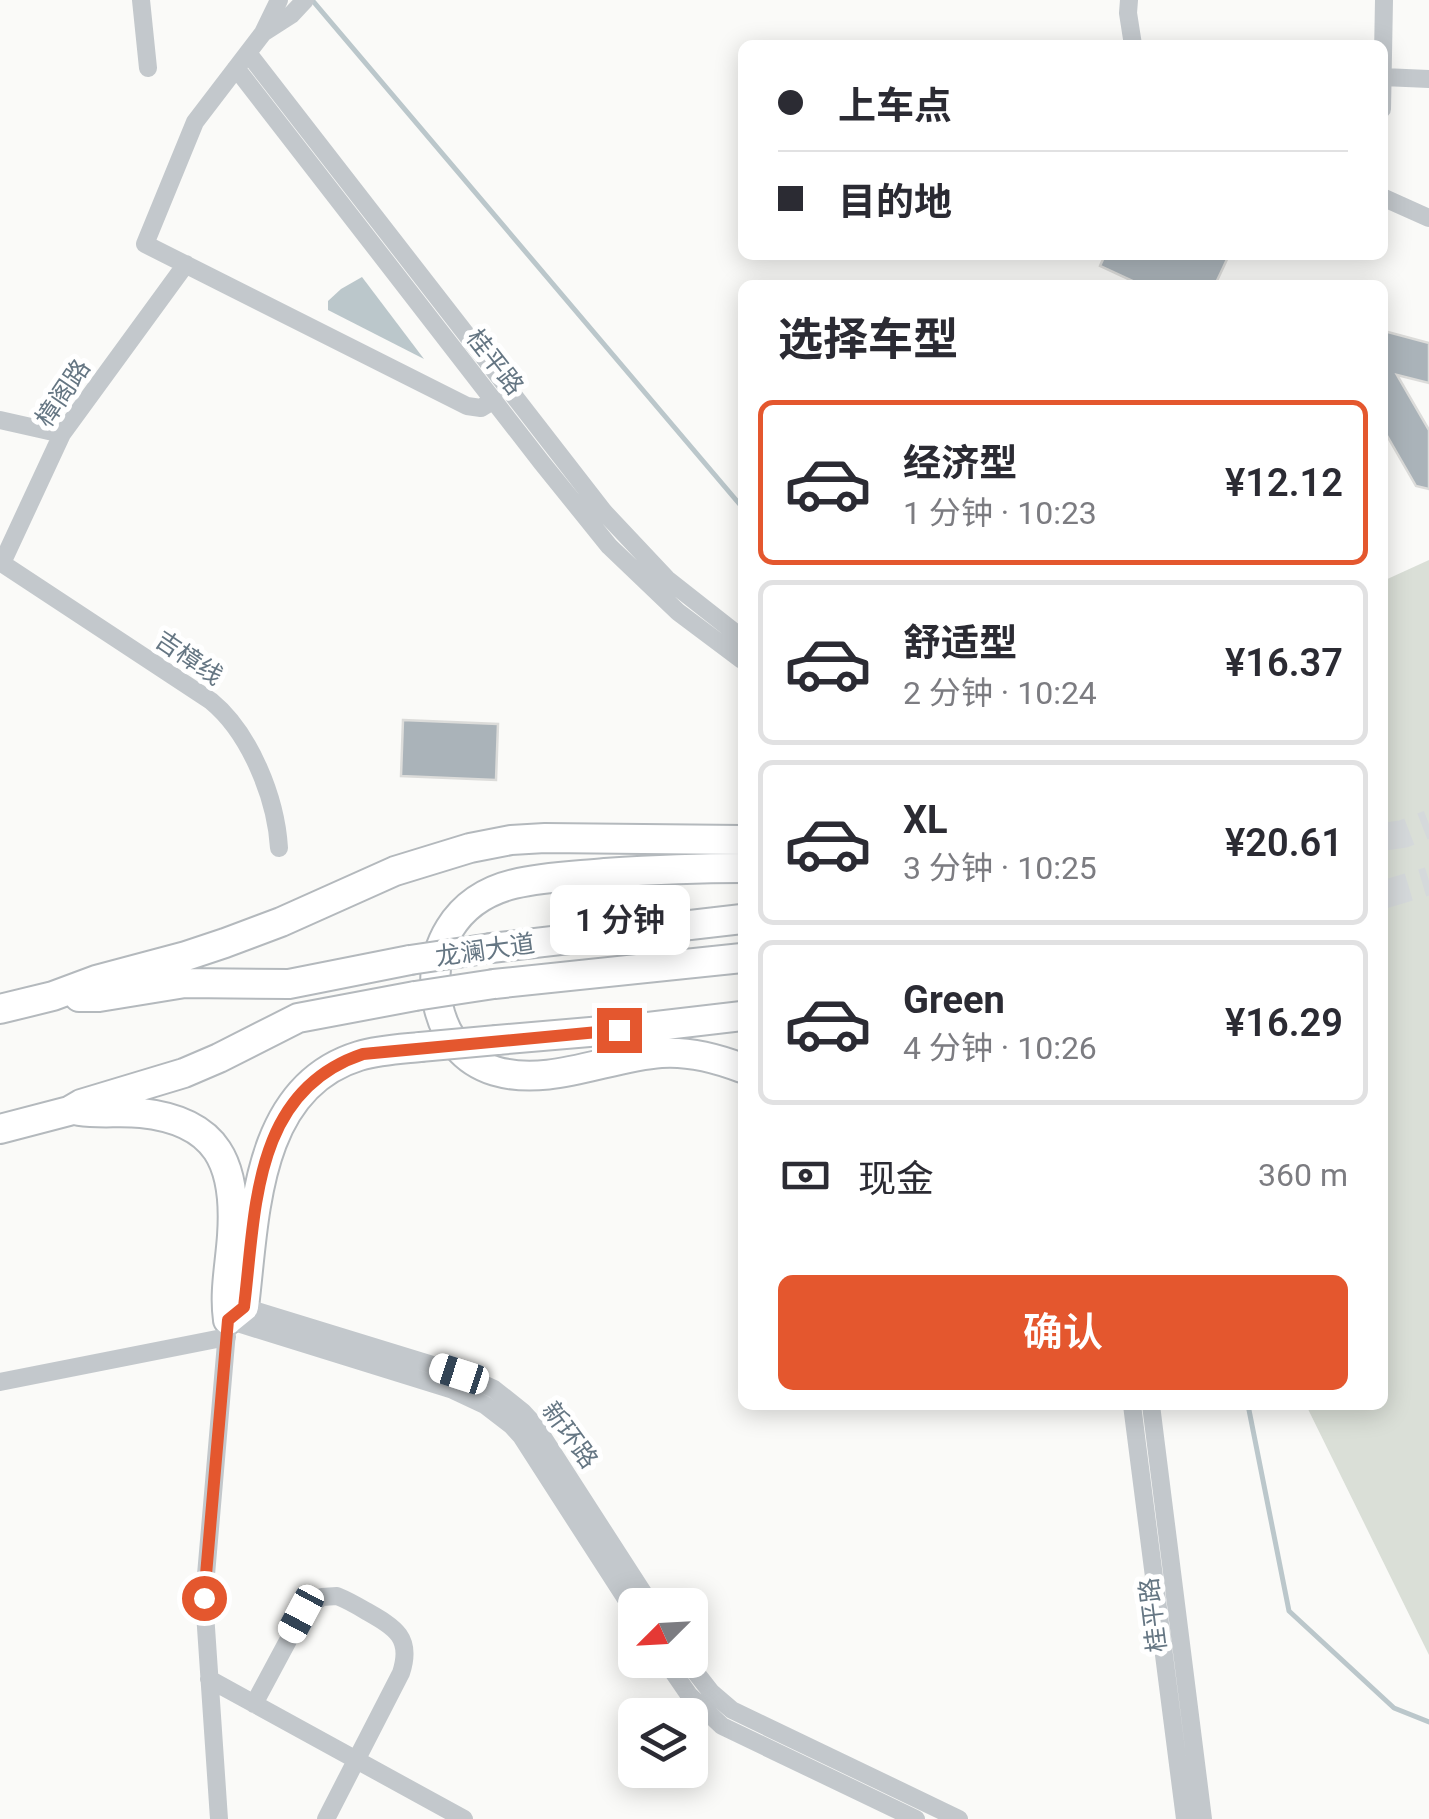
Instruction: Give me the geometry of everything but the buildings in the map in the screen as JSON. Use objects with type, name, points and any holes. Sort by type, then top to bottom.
[{"type":"highway","points":[[0,1009],[86,990],[235,940],[396,870],[453,852],[511,840],[545,838],[738,840]]},
{"type":"highway","points":[[738,868],[629,872],[511,884],[477,902],[458,918],[443,939],[435,966],[439,1008],[453,1042],[470,1058],[497,1071],[544,1074],[664,1052],[705,1056],[738,1067]]},
{"type":"highway","name":"龙澜大道","points":[[86,990],[185,983],[289,984],[491,948],[738,919]]},
{"type":"highway","name":"龙澜大道","points":[[78,1109],[219,1058],[298,1018],[494,984],[738,958]]},
{"type":"highway","points":[[231,1316],[277,1128],[314,1080],[337,1065],[363,1054],[738,1017]]},
{"type":"highway","points":[[0,1129],[78,1109],[158,1116],[192,1127],[213,1142],[227,1172],[232,1208],[231,1316]]},
{"type":"street","points":[[141,0],[148,68]]},
{"type":"street","points":[[305,0],[283,5],[194,122],[145,244],[466,406],[481,408],[494,400]]},
{"type":"street","points":[[1129,0],[1131,40]]},
{"type":"street","points":[[1383,40],[1384,0]]},
{"type":"street","name":"桂平路","points":[[242,60],[570,499],[620,557],[678,612],[738,657]]},
{"type":"street","name":"桂平路","points":[[242,60],[604,512],[668,578],[738,635]]},
{"type":"street","points":[[1388,77],[1429,80]]},
{"type":"street","points":[[1388,201],[1429,218]]},
{"type":"street","name":"樟阁路","points":[[1,562],[62,434],[186,264]]},
{"type":"street","points":[[0,420],[62,434]]},
{"type":"street","name":"吉樟线","points":[[1,562],[211,701],[228,718],[245,740],[264,786],[274,814],[279,848]]},
{"type":"street","points":[[0,1382],[231,1316],[204,1581],[219,1819]]},
{"type":"street","name":"新环路","points":[[231,1316],[459,1374],[494,1389],[524,1412],[548,1442],[640,1588]]},
{"type":"street","name":"新环路","points":[[231,1316],[453,1390],[485,1405],[511,1425],[533,1453],[619,1588]]},
{"type":"street","name":"桂平路","points":[[1133,1410],[1184,1819]]},
{"type":"street","name":"桂平路","points":[[1151,1410],[1203,1819]]},
{"type":"street","points":[[254,1704],[306,1607],[322,1598],[345,1599],[396,1630],[405,1645],[401,1673],[326,1819]]},
{"type":"street","points":[[677,1678],[689,1695],[722,1726],[916,1819]]},
{"type":"street","points":[[700,1678],[732,1710],[958,1819]]},
{"type":"street","points":[[208,1679],[464,1819]]},
{"type":"shaded area","points":[[362,277],[424,359],[328,310],[328,301]]},
{"type":"shaded area","points":[[1429,560],[1429,1655],[1308,1410],[1388,1410],[1388,579]]},
{"type":"waterway","points":[[312,0],[738,502]]},
{"type":"waterway","points":[[1249,1410],[1289,1611],[1394,1708],[1429,1722]]},
{"type":"tunnel","points":[[1388,836],[1429,824]]},
{"type":"tunnel","points":[[1388,893],[1429,881]]},
{"type":"route","points":[[204,1598],[228,1320],[244,1307],[260,1185],[270,1146],[287,1112],[314,1080],[363,1054],[619,1030]]}]
